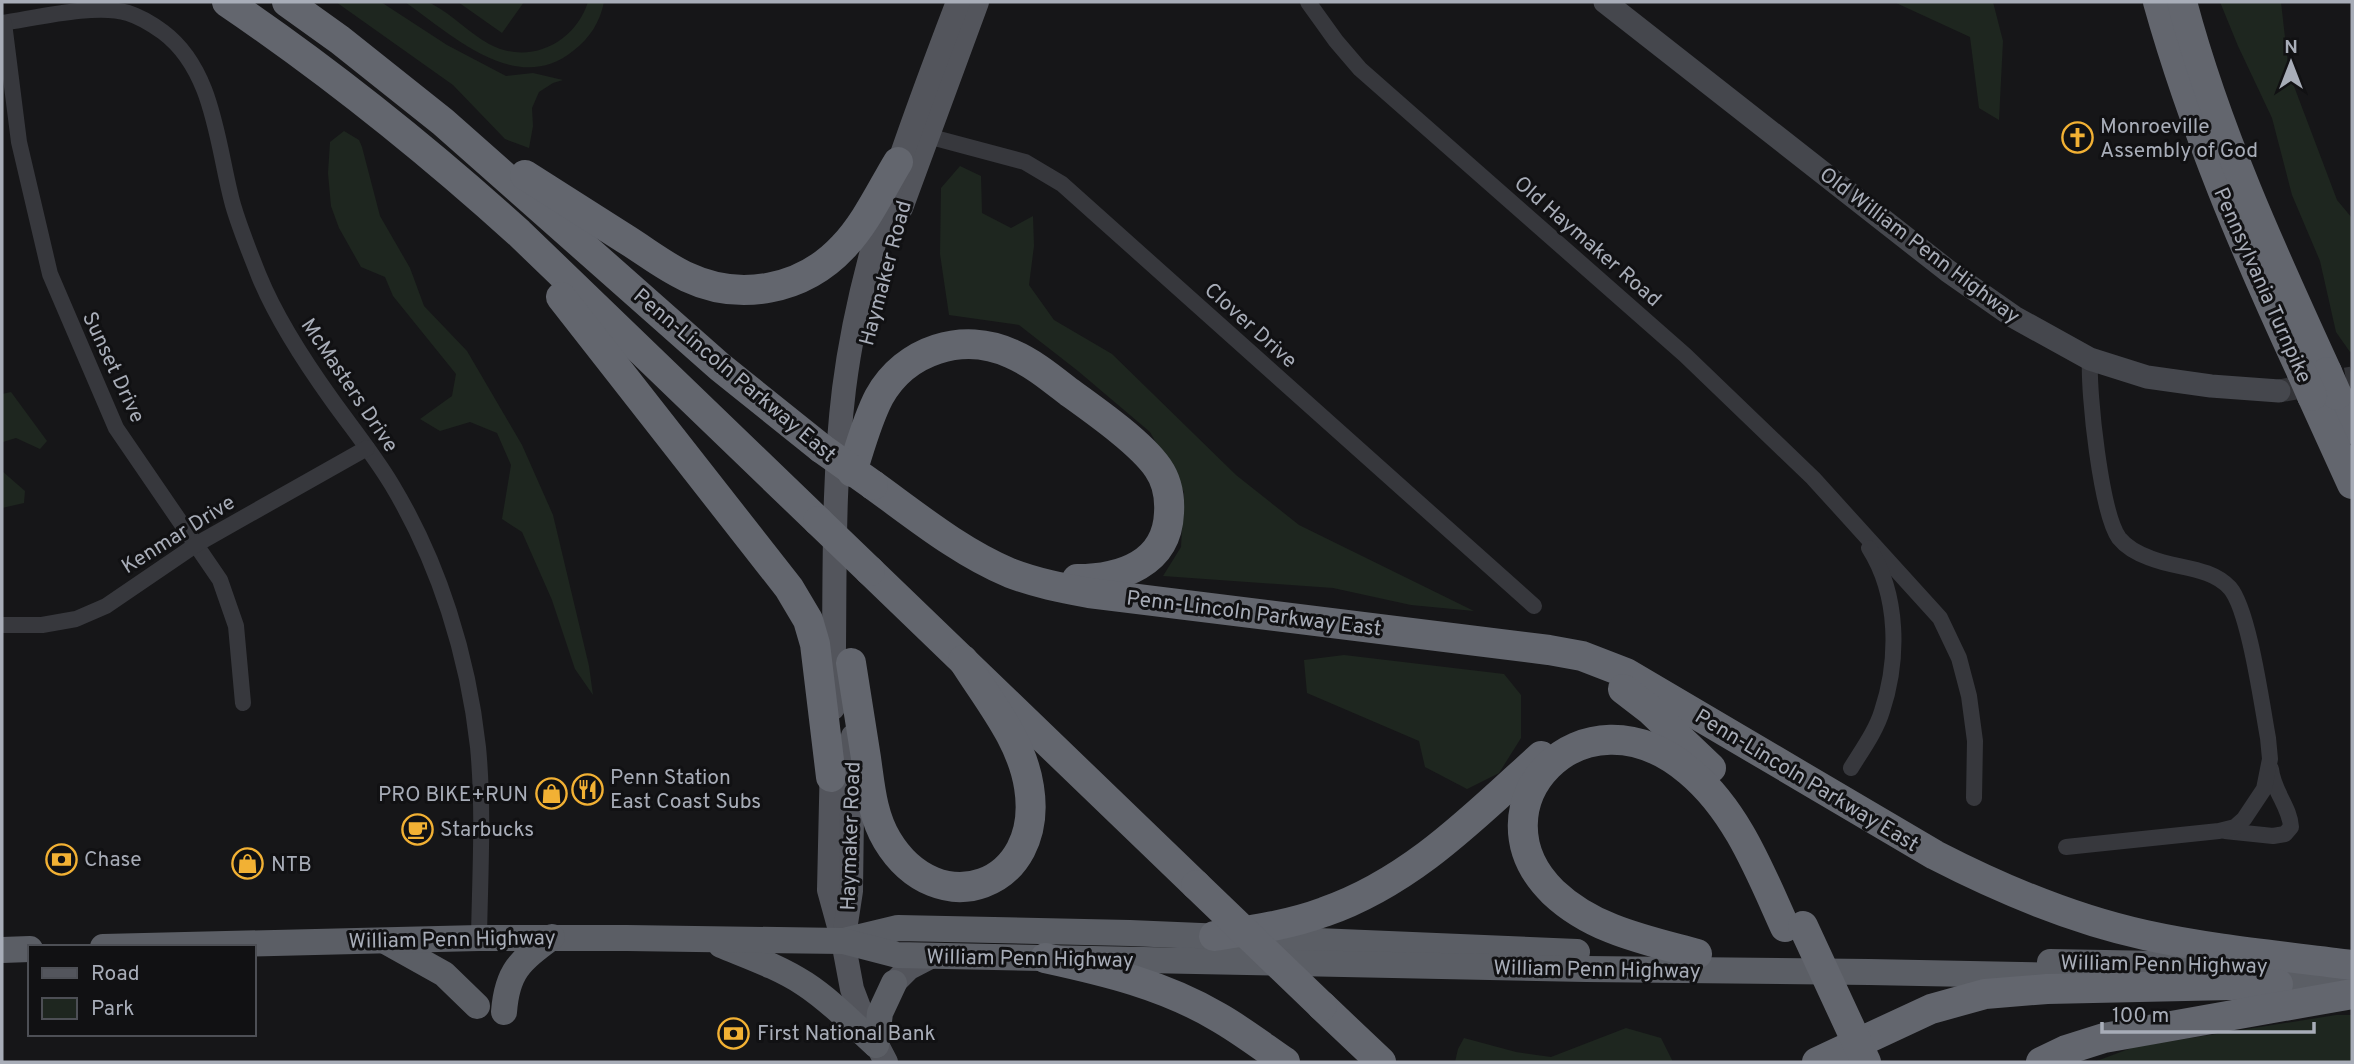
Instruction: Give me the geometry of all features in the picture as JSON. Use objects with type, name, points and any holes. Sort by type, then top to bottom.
[{"type":"highway","name":"Penn-Lincoln Parkway East","points":[[227,2],[341,83],[471,190],[529,242],[1381,1062]]},
{"type":"highway","name":"Penn-Lincoln Parkway East","points":[[287,2],[443,121],[720,367],[821,448],[862,479],[989,563],[1028,579],[1089,593],[1583,656],[1626,673],[1935,855],[2045,905],[2117,928],[2168,940],[2352,967]]},
{"type":"highway","name":"Pennsylvania Turnpike","points":[[2158,2],[2217,181],[2255,271],[2311,385],[2352,484]]},
{"type":"highway","name":"Pennsylvania Turnpike","points":[[2182,2],[2209,91],[2270,247],[2311,385],[2352,429]]},
{"type":"highway","points":[[443,121],[678,272],[709,286],[731,290],[752,290],[784,284],[806,276],[827,262],[853,236],[898,162]]},
{"type":"highway","points":[[471,190],[580,318],[803,609],[812,631],[818,658],[831,777]]},
{"type":"highway","points":[[862,479],[871,416],[880,395],[894,376],[913,360],[945,346],[967,344],[991,346],[1025,360],[1095,411],[1150,458],[1163,475],[1170,507],[1168,527],[1160,545],[1146,561],[1127,572],[1105,578],[1028,579]]},
{"type":"highway","points":[[1502,644],[1578,668],[1616,685],[1643,704],[1726,784],[1751,818],[1772,858],[1794,927],[1846,1062]]},
{"type":"highway","points":[[850,663],[873,804],[881,829],[901,859],[918,873],[937,883],[956,887],[987,881],[1005,871],[1024,845],[1031,813],[1027,775],[1017,748],[963,660]]},
{"type":"highway","points":[[1214,936],[1264,929],[1308,918],[1346,904],[1384,885],[1441,845],[1546,752],[1572,736],[1602,727],[1634,729],[1697,754]]},
{"type":"highway","points":[[1697,954],[1625,934],[1597,923],[1570,907],[1545,883],[1526,844],[1524,813],[1535,783],[1560,755],[1585,743],[1613,739],[1632,741],[1651,747],[1678,763],[1713,795],[1736,827],[1794,927],[1866,1062]]},
{"type":"highway","name":"William Penn Highway","points":[[843,941],[898,928],[1214,936],[1586,952],[2352,967]]},
{"type":"highway","points":[[504,1012],[507,987],[513,972],[525,958],[552,937]]},
{"type":"highway","name":"William Penn Highway","points":[[213,945],[552,937],[843,941],[897,955],[1572,969],[1993,974],[2352,985]]},
{"type":"highway","points":[[706,939],[774,967],[800,981],[834,1006],[881,1054]]},
{"type":"highway","points":[[384,940],[443,974],[477,1006]]},
{"type":"highway","points":[[2,950],[28,949]]},
{"type":"highway","points":[[1045,958],[1107,971],[1162,990],[1218,1017],[1285,1062]]},
{"type":"highway","points":[[881,1054],[880,1013],[894,983]]},
{"type":"highway","points":[[1817,1062],[1931,1009],[1985,994],[2047,989],[2278,984]]},
{"type":"highway","points":[[2041,1062],[2066,1049],[2097,1040],[2352,994]]},
{"type":"main road","name":"Haymaker Road","points":[[843,941],[851,891],[853,743],[849,585],[862,479],[858,390],[872,311],[892,233],[918,133],[958,2]]},
{"type":"main road","name":"Haymaker Road","points":[[843,941],[829,890],[835,533],[844,388],[858,308],[898,162],[918,133],[977,2]]},
{"type":"main road","name":"Old William Penn Highway","points":[[1605,2],[1948,271],[2014,317],[2090,359],[2147,377],[2211,386],[2311,385]]},
{"type":"main road","points":[[843,941],[852,989],[881,1054]]},
{"type":"main road","points":[[894,983],[909,968],[932,956]]},
{"type":"street","name":"Old Haymaker Road","points":[[1308,2],[1314,14],[1360,69],[1685,355],[1813,478],[1940,618],[1959,659],[1973,720],[1974,798]]},
{"type":"street","name":"McMasters Drive","points":[[3,23],[89,11],[126,12],[146,20],[167,34],[197,74],[206,94],[233,207],[268,298],[295,345],[390,481],[422,543],[440,590],[467,684],[475,727],[480,778],[479,938]]},
{"type":"street","name":"Sunset Drive","points":[[3,23],[19,142],[50,275],[116,428],[220,580],[236,626],[243,703]]},
{"type":"street","name":"Clover Drive","points":[[918,133],[1025,162],[1062,184],[1534,606]]},
{"type":"street","points":[[2090,359],[2090,391],[2104,497],[2113,528],[2127,546],[2153,559],[2208,574],[2229,588],[2238,600],[2243,614],[2275,787],[2291,817],[2291,827],[2285,834],[2273,836],[2219,831]]},
{"type":"street","name":"Kenmar Drive","points":[[2,625],[42,625],[76,619],[106,606],[197,544],[367,448]]},
{"type":"street","name":"Old Haymaker Road","points":[[1843,512],[1873,555],[1883,578],[1891,612],[1893,650],[1890,680],[1882,713],[1867,744],[1851,768]]},
{"type":"street","points":[[1888,597],[1889,587],[1894,582],[1907,582]]},
{"type":"street","points":[[2066,847],[2235,827],[2254,806],[2264,789],[2270,759]]},
{"type":"green space","points":[[336,2],[381,2],[447,45],[506,76],[533,73],[563,80],[539,92],[532,108],[533,126],[529,148],[505,139],[453,85]]},
{"type":"green space","points":[[405,2],[432,4],[489,44],[520,52],[549,47],[573,29],[588,2],[604,2],[593,29],[579,46],[551,63],[529,67],[507,64],[485,56],[463,44]]},
{"type":"green space","points":[[458,2],[524,2],[502,33]]},
{"type":"green space","points":[[1894,2],[1993,2],[2003,41],[1999,120],[1979,108],[1970,37]]},
{"type":"green space","points":[[2220,2],[2281,2],[2289,73],[2337,200],[2352,218],[2350,352],[2336,332],[2320,261],[2292,195],[2272,118]]},
{"type":"green space","points":[[344,131],[359,140],[380,216],[410,268],[424,306],[467,351],[522,445],[553,515],[589,666],[593,695],[575,669],[552,600],[522,532],[502,519],[511,465],[497,433],[470,422],[440,431],[420,419],[452,396],[456,374],[393,296],[385,277],[361,267],[339,228],[331,206],[328,173],[330,142]]},
{"type":"green space","points":[[960,166],[981,176],[982,213],[1011,228],[1033,216],[1034,246],[1029,285],[1054,320],[1112,354],[1236,475],[1299,525],[1474,611],[1411,605],[1333,588],[1163,576],[1181,547],[1184,492],[1150,432],[1019,325],[949,315],[940,254],[941,188]]},
{"type":"green space","points":[[11,392],[47,441],[40,449],[16,438],[3,442],[2,454],[2,394]]},
{"type":"green space","points":[[2,471],[25,491],[24,503],[2,508]]},
{"type":"green space","points":[[1344,655],[1504,674],[1521,695],[1521,738],[1499,773],[1467,789],[1425,767],[1419,741],[1307,693],[1304,660]]},
{"type":"green space","points":[[2336,1015],[2352,1015],[2352,1062],[2094,1062],[2134,1047]]},
{"type":"green space","points":[[1626,1028],[1661,1038],[1673,1062],[1455,1062],[1464,1038],[1516,1052],[1551,1057]]},
{"type":"tunnel","points":[[2279,391],[2352,378]]},
{"type":"place","name":"Monroeville Assembly of God","points":[[2077,138]]},
{"type":"place","name":"Penn Station East Coast Subs","points":[[587,789]]},
{"type":"place","name":"PRO BIKE+RUN","points":[[551,794]]},
{"type":"place","name":"Starbucks","points":[[417,829]]},
{"type":"place","name":"Chase","points":[[61,859]]},
{"type":"place","name":"NTB","points":[[248,864]]},
{"type":"place","name":"First National Bank","points":[[734,1033]]}]
